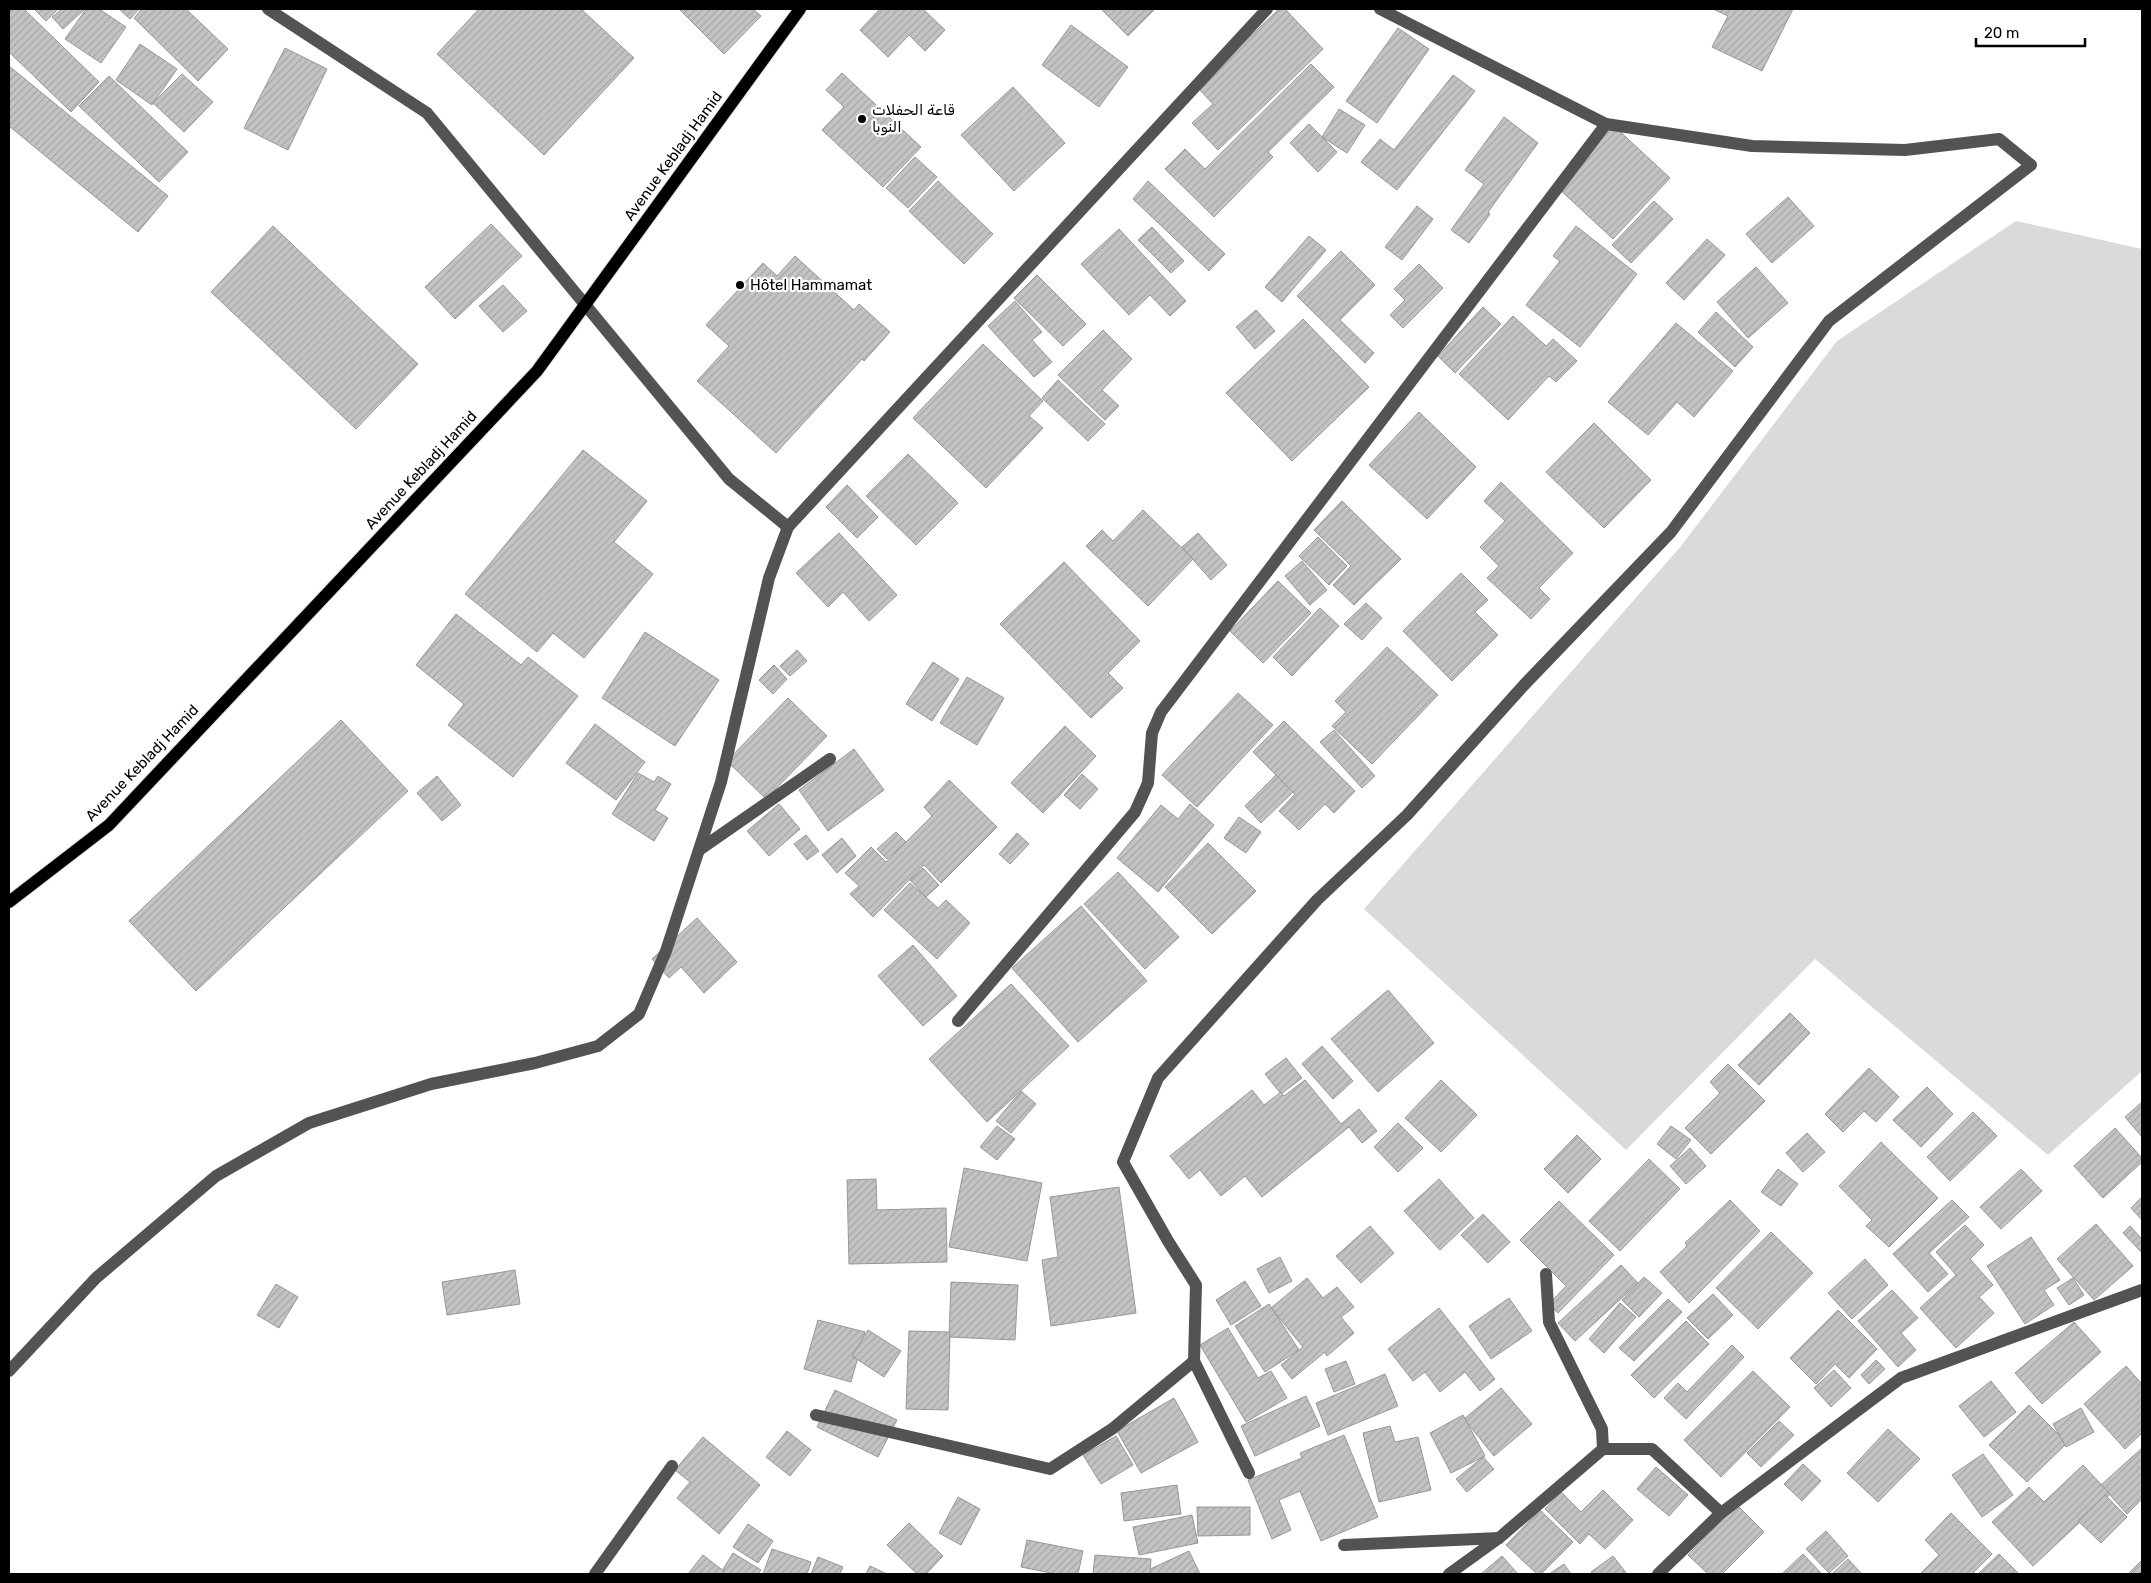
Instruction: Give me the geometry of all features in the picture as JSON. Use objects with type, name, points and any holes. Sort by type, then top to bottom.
[{"type":"main road","name":"Avenue Kebladj Hamid","points":[[9,902],[109,825],[537,371],[800,9]]},
{"type":"street","points":[[268,9],[427,113],[729,479],[788,527]]},
{"type":"street","points":[[9,1371],[96,1278],[216,1176],[309,1123],[431,1084],[535,1064],[598,1046],[639,1014],[666,951],[721,782],[769,578],[788,527],[1267,9]]},
{"type":"street","points":[[1249,1473],[1194,1361],[1196,1285],[1168,1241],[1123,1162],[1158,1078],[1317,900],[1407,815],[1524,684],[1670,532],[1830,321],[2031,165],[1999,139],[1905,150],[1752,146],[1606,124],[1380,9]]},
{"type":"street","points":[[958,1021],[1135,812],[1148,783],[1152,733],[1160,712],[1606,124]]},
{"type":"street","points":[[698,850],[830,759]]},
{"type":"street","points":[[1546,1274],[1549,1322],[1602,1429],[1604,1449]]},
{"type":"street","points":[[1658,1574],[1721,1513],[1901,1378],[2142,1290]]},
{"type":"street","points":[[816,1415],[1050,1469],[1112,1429],[1194,1361]]},
{"type":"street","points":[[1449,1574],[1499,1538],[1604,1449],[1652,1449],[1721,1513]]},
{"type":"street","points":[[595,1574],[672,1466]]},
{"type":"street","points":[[1344,1544],[1499,1538]]},
{"type":"shaded area","points":[[2016,221],[2142,249],[2142,1071],[2048,1155],[1815,959],[1626,1150],[1364,909],[1681,546],[1837,341]]},
{"type":"building","points":[[9,9],[24,9],[99,82],[71,112],[9,52]]},
{"type":"building","points":[[34,9],[58,9],[46,21]]},
{"type":"building","points":[[62,9],[85,9],[63,29],[52,17]]},
{"type":"building","points":[[86,9],[99,9],[126,27],[101,63],[65,39]]},
{"type":"building","points":[[119,9],[139,9],[130,19]]},
{"type":"building","points":[[142,9],[186,9],[228,49],[198,81],[134,18]]},
{"type":"building","points":[[479,9],[581,9],[634,58],[544,155],[437,54]]},
{"type":"building","points":[[679,9],[753,9],[761,16],[724,54]]},
{"type":"building","points":[[880,9],[923,9],[945,30],[925,51],[909,35],[888,57],[860,30]]},
{"type":"building","points":[[1101,9],[1155,9],[1128,36]]},
{"type":"building","points":[[1279,9],[1285,9],[1323,49],[1218,150],[1192,123],[1213,104],[1197,87]]},
{"type":"building","points":[[1713,9],[1793,9],[1762,71],[1712,47],[1728,16]]},
{"type":"building","points":[[1071,25],[1128,67],[1099,107],[1042,65]]},
{"type":"building","points":[[1398,28],[1429,49],[1377,123],[1346,101]]},
{"type":"building","points":[[140,44],[177,69],[152,105],[116,80]]},
{"type":"building","points":[[285,48],[327,69],[288,150],[244,128]]},
{"type":"building","points":[[1311,64],[1334,87],[1268,152],[1273,157],[1214,217],[1165,169],[1185,149],[1205,169]]},
{"type":"building","points":[[9,66],[168,196],[138,232],[9,126]]},
{"type":"building","name":"قاعة الحفلات النوبا","points":[[842,73],[921,147],[883,187],[822,130],[844,107],[826,90]]},
{"type":"building","points":[[182,74],[213,102],[184,132],[153,103]]},
{"type":"building","points":[[1453,75],[1475,91],[1397,190],[1361,162],[1380,139],[1394,150]]},
{"type":"building","points":[[109,76],[188,152],[159,182],[79,106]]},
{"type":"building","points":[[1013,87],[1065,143],[1014,191],[961,135]]},
{"type":"building","points":[[1339,109],[1365,125],[1347,153],[1322,137]]},
{"type":"building","points":[[1504,117],[1538,143],[1488,212],[1490,214],[1469,243],[1451,230],[1484,184],[1465,170]]},
{"type":"building","points":[[1309,124],[1337,152],[1318,172],[1290,143]]},
{"type":"building","points":[[1614,126],[1670,178],[1613,239],[1557,187]]},
{"type":"building","points":[[915,157],[937,177],[908,208],[886,188]]},
{"type":"building","points":[[938,181],[993,234],[964,264],[909,211]]},
{"type":"building","points":[[1148,181],[1225,254],[1209,271],[1133,199]]},
{"type":"building","points":[[1788,197],[1814,226],[1772,263],[1746,234]]},
{"type":"building","points":[[1654,201],[1673,219],[1631,263],[1612,245]]},
{"type":"building","points":[[1417,206],[1433,219],[1402,260],[1385,247]]},
{"type":"building","points":[[491,224],[522,256],[455,319],[425,287]]},
{"type":"building","points":[[273,226],[418,364],[356,429],[211,292]]},
{"type":"building","points":[[1576,226],[1637,274],[1580,347],[1526,305],[1560,261],[1553,256]]},
{"type":"building","points":[[1152,227],[1184,261],[1171,273],[1138,240]]},
{"type":"building","points":[[1119,229],[1186,301],[1170,316],[1150,295],[1129,315],[1081,264]]},
{"type":"building","points":[[1309,236],[1326,250],[1282,302],[1265,287]]},
{"type":"building","points":[[1707,239],[1725,255],[1684,300],[1666,283]]},
{"type":"building","points":[[1341,251],[1375,285],[1340,320],[1374,353],[1365,363],[1297,296]]},
{"type":"building","points":[[795,256],[854,310],[859,304],[890,332],[864,361],[862,359],[776,453],[697,381],[729,346],[706,325],[763,263],[777,276]]},
{"type":"building","points":[[1419,264],[1443,288],[1403,328],[1390,315],[1405,300],[1394,289]]},
{"type":"building","points":[[1756,267],[1788,303],[1748,338],[1717,302]]},
{"type":"building","points":[[1037,275],[1086,324],[1063,346],[1014,298]]},
{"type":"building","points":[[503,285],[527,311],[503,332],[479,306]]},
{"type":"building","points":[[1015,301],[1042,332],[1032,340],[1052,362],[1034,377],[988,326]]},
{"type":"building","points":[[1483,307],[1501,324],[1455,373],[1438,356]]},
{"type":"building","points":[[1256,310],[1275,331],[1255,349],[1236,327]]},
{"type":"building","points":[[1716,312],[1753,347],[1735,367],[1698,332]]},
{"type":"building","points":[[1513,316],[1546,346],[1553,339],[1577,361],[1556,382],[1549,376],[1508,420],[1459,374]]},
{"type":"building","points":[[1303,319],[1369,387],[1292,461],[1226,393]]},
{"type":"building","points":[[1676,323],[1733,371],[1694,417],[1677,402],[1648,435],[1608,402]]},
{"type":"building","points":[[1103,330],[1132,359],[1102,390],[1119,406],[1105,420],[1058,375]]},
{"type":"building","points":[[983,344],[1043,401],[1029,416],[1043,428],[986,488],[913,418]]},
{"type":"building","points":[[1058,380],[1105,424],[1088,441],[1042,398]]},
{"type":"building","points":[[1419,412],[1476,467],[1427,519],[1369,465]]},
{"type":"building","points":[[1594,423],[1651,480],[1604,528],[1546,472]]},
{"type":"building","points":[[583,450],[647,501],[614,542],[653,574],[584,658],[553,633],[537,652],[465,594]]},
{"type":"building","points":[[908,454],[958,503],[916,545],[866,496]]},
{"type":"building","points":[[1501,482],[1573,553],[1539,588],[1550,599],[1531,619],[1487,578],[1499,566],[1480,547],[1505,521],[1484,501]]},
{"type":"building","points":[[847,485],[878,517],[857,538],[826,507]]},
{"type":"building","points":[[1342,501],[1401,559],[1354,605],[1333,585],[1351,566],[1314,530]]},
{"type":"building","points":[[1143,510],[1193,559],[1148,606],[1086,546],[1102,530],[1113,541]]},
{"type":"building","points":[[839,533],[897,595],[869,621],[843,592],[828,607],[796,573]]},
{"type":"building","points":[[1198,533],[1227,565],[1211,580],[1182,547]]},
{"type":"building","points":[[1318,537],[1347,566],[1329,585],[1299,556]]},
{"type":"building","points":[[1302,561],[1327,590],[1310,605],[1285,576]]},
{"type":"building","points":[[1064,562],[1140,641],[1108,673],[1123,688],[1091,718],[1000,624]]},
{"type":"building","points":[[1461,573],[1488,600],[1475,612],[1498,635],[1452,681],[1403,631]]},
{"type":"building","points":[[1278,581],[1311,613],[1263,663],[1230,631]]},
{"type":"building","points":[[1366,603],[1382,618],[1362,640],[1344,624]]},
{"type":"building","points":[[1320,608],[1339,626],[1292,676],[1273,657]]},
{"type":"building","points":[[456,614],[521,665],[528,657],[578,696],[513,777],[448,725],[464,704],[416,665]]},
{"type":"building","points":[[645,632],[719,680],[675,746],[602,698]]},
{"type":"building","points":[[1387,647],[1438,695],[1372,764],[1332,726],[1346,712],[1335,701]]},
{"type":"building","points":[[797,650],[807,661],[790,676],[780,666]]},
{"type":"building","points":[[933,662],[959,679],[932,721],[906,704]]},
{"type":"building","points":[[774,665],[787,679],[773,694],[759,680]]},
{"type":"building","points":[[967,677],[1004,698],[977,745],[940,723]]},
{"type":"building","points":[[1238,693],[1273,725],[1197,807],[1162,775]]},
{"type":"building","points":[[788,698],[827,736],[766,799],[727,761]]},
{"type":"building","points":[[341,720],[408,791],[196,991],[129,921]]},
{"type":"building","points":[[1284,721],[1355,791],[1334,813],[1325,804],[1299,830],[1279,811],[1295,794],[1253,752]]},
{"type":"building","points":[[595,724],[645,762],[616,800],[566,763]]},
{"type":"building","points":[[1065,726],[1096,756],[1043,813],[1011,783]]},
{"type":"building","points":[[1334,730],[1375,776],[1362,788],[1320,742]]},
{"type":"building","points":[[854,749],[884,790],[828,831],[799,790]]},
{"type":"building","points":[[638,773],[654,782],[658,776],[671,784],[655,810],[668,818],[654,841],[612,814]]},
{"type":"building","points":[[1082,774],[1098,789],[1080,809],[1064,795]]},
{"type":"building","points":[[1276,775],[1293,792],[1261,823],[1245,806]]},
{"type":"building","points":[[437,776],[461,805],[442,821],[417,793]]},
{"type":"building","points":[[949,780],[997,827],[941,883],[924,865],[873,917],[850,894],[859,886],[845,873],[871,847],[886,862],[932,816],[924,807]]},
{"type":"building","points":[[779,804],[800,829],[769,856],[747,831]]},
{"type":"building","points":[[1190,804],[1214,825],[1158,892],[1117,858],[1161,805],[1178,819]]},
{"type":"building","points":[[1239,817],[1261,832],[1246,853],[1224,838]]},
{"type":"building","points":[[896,832],[906,842],[887,859],[877,849]]},
{"type":"building","points":[[1017,833],[1029,844],[1010,864],[999,854]]},
{"type":"building","points":[[806,835],[819,851],[807,860],[794,844]]},
{"type":"building","points":[[842,838],[856,856],[837,873],[822,855]]},
{"type":"building","points":[[1208,843],[1256,891],[1212,934],[1165,887]]},
{"type":"building","points":[[923,868],[939,885],[926,897],[910,880]]},
{"type":"building","points":[[1118,872],[1179,937],[1145,969],[1084,904]]},
{"type":"building","points":[[910,883],[938,908],[946,900],[970,923],[937,959],[884,910]]},
{"type":"building","points":[[1081,906],[1147,981],[1078,1042],[1012,968]]},
{"type":"building","points":[[697,918],[737,962],[704,993],[681,967],[669,978],[652,959]]},
{"type":"building","points":[[913,945],[957,996],[923,1026],[878,976]]},
{"type":"building","points":[[1011,984],[1069,1046],[987,1122],[929,1059]]},
{"type":"building","points":[[1388,990],[1434,1043],[1378,1092],[1331,1039]]},
{"type":"building","points":[[1790,1013],[1810,1033],[1759,1085],[1738,1065]]},
{"type":"building","points":[[1322,1046],[1353,1081],[1333,1099],[1302,1064]]},
{"type":"building","points":[[1286,1058],[1302,1078],[1281,1094],[1265,1074]]},
{"type":"building","points":[[1728,1064],[1765,1101],[1711,1154],[1685,1128],[1720,1093],[1710,1082]]},
{"type":"building","points":[[1869,1068],[1899,1097],[1876,1122],[1864,1111],[1843,1132],[1825,1114]]},
{"type":"building","points":[[1305,1080],[1341,1124],[1359,1109],[1377,1131],[1362,1143],[1349,1127],[1262,1197],[1245,1176],[1221,1196],[1200,1170],[1189,1179],[1170,1156],[1252,1090],[1264,1105],[1281,1092],[1284,1096]]},
{"type":"building","points":[[1441,1080],[1477,1115],[1441,1152],[1405,1118]]},
{"type":"building","points":[[1927,1087],[1953,1114],[1921,1147],[1893,1120]]},
{"type":"building","points":[[1021,1091],[1036,1104],[1011,1133],[996,1121]]},
{"type":"building","points":[[2142,1102],[2142,1137],[2125,1117]]},
{"type":"building","points":[[1973,1112],[1997,1136],[1950,1181],[1927,1157]]},
{"type":"building","points":[[1398,1123],[1423,1148],[1398,1172],[1374,1147]]},
{"type":"building","points":[[997,1126],[1015,1139],[997,1160],[980,1147]]},
{"type":"building","points":[[1671,1126],[1691,1140],[1676,1159],[1657,1144]]},
{"type":"building","points":[[2115,1128],[2142,1158],[2142,1162],[2103,1198],[2074,1166]]},
{"type":"building","points":[[1807,1133],[1825,1152],[1803,1172],[1786,1153]]},
{"type":"building","points":[[1577,1135],[1601,1159],[1568,1193],[1544,1169]]},
{"type":"building","points":[[1881,1142],[1938,1198],[1889,1247],[1866,1226],[1872,1220],[1839,1186]]},
{"type":"building","points":[[1690,1148],[1706,1166],[1686,1184],[1670,1166]]},
{"type":"building","points":[[1649,1159],[1680,1189],[1620,1251],[1589,1221]]},
{"type":"building","points":[[964,1168],[1042,1183],[1027,1261],[949,1247]]},
{"type":"building","points":[[1778,1169],[1798,1184],[1781,1206],[1761,1192]]},
{"type":"building","points":[[2021,1169],[2042,1191],[2001,1229],[1980,1207]]},
{"type":"building","points":[[876,1179],[877,1210],[946,1208],[947,1262],[849,1264],[847,1180]]},
{"type":"building","points":[[1439,1179],[1474,1218],[1440,1250],[1404,1211]]},
{"type":"building","points":[[1119,1187],[1136,1313],[1051,1326],[1042,1260],[1058,1257],[1050,1197]]},
{"type":"building","points":[[2142,1197],[2142,1220],[2131,1208]]},
{"type":"building","points":[[1730,1200],[1760,1231],[1689,1303],[1660,1272],[1687,1246],[1685,1243]]},
{"type":"building","points":[[1952,1200],[1969,1217],[1929,1253],[1948,1274],[1928,1292],[1893,1254]]},
{"type":"building","points":[[1559,1201],[1614,1255],[1558,1313],[1549,1304],[1566,1286],[1520,1240]]},
{"type":"building","points":[[1483,1214],[1510,1242],[1488,1263],[1461,1235]]},
{"type":"building","points":[[2096,1224],[2133,1266],[2094,1300],[2057,1259]]},
{"type":"building","points":[[1965,1225],[1984,1245],[1970,1259],[1993,1285],[1979,1297],[1994,1313],[1956,1348],[1920,1308],[1956,1275],[1936,1252]]},
{"type":"building","points":[[1370,1226],[1394,1253],[1361,1283],[1336,1256]]},
{"type":"building","points":[[2130,1226],[2142,1239],[2142,1253],[2123,1233]]},
{"type":"building","points":[[1771,1232],[1813,1273],[1758,1329],[1716,1288]]},
{"type":"building","points":[[2031,1237],[2060,1280],[2044,1290],[2054,1305],[2025,1324],[1987,1266]]},
{"type":"building","points":[[1280,1257],[1292,1281],[1269,1293],[1257,1269]]},
{"type":"building","points":[[1865,1259],[1888,1285],[1852,1319],[1828,1293]]},
{"type":"building","points":[[1621,1265],[1638,1283],[1575,1341],[1558,1323]]},
{"type":"building","points":[[515,1270],[520,1304],[447,1315],[442,1282]]},
{"type":"building","points":[[1644,1277],[1662,1293],[1639,1317],[1622,1300]]},
{"type":"building","points":[[1307,1278],[1323,1298],[1337,1287],[1354,1307],[1341,1317],[1354,1333],[1327,1356],[1325,1352],[1292,1379],[1281,1365],[1303,1347],[1271,1308]]},
{"type":"building","points":[[2073,1278],[2084,1295],[2069,1305],[2057,1288]]},
{"type":"building","points":[[1245,1281],[1261,1306],[1231,1325],[1216,1300]]},
{"type":"building","points":[[951,1282],[1018,1285],[1015,1340],[949,1337]]},
{"type":"building","points":[[276,1284],[298,1297],[279,1328],[257,1315]]},
{"type":"building","points":[[1892,1290],[1918,1318],[1901,1333],[1916,1350],[1898,1367],[1858,1321]]},
{"type":"building","points":[[1713,1294],[1733,1315],[1708,1339],[1687,1318]]},
{"type":"building","points":[[1509,1298],[1532,1331],[1491,1359],[1469,1326]]},
{"type":"building","points":[[1668,1299],[1682,1312],[1634,1361],[1619,1348]]},
{"type":"building","points":[[1620,1303],[1636,1317],[1604,1353],[1589,1339]]},
{"type":"building","points":[[1269,1304],[1299,1350],[1265,1372],[1235,1326]]},
{"type":"building","points":[[1439,1308],[1495,1379],[1480,1391],[1465,1372],[1440,1392],[1425,1372],[1413,1381],[1388,1349]]},
{"type":"building","points":[[1838,1310],[1877,1349],[1849,1378],[1835,1364],[1816,1384],[1790,1358]]},
{"type":"building","points":[[818,1320],[865,1332],[851,1382],[804,1369]]},
{"type":"building","points":[[1686,1321],[1709,1344],[1654,1398],[1631,1375]]},
{"type":"building","points":[[2074,1322],[2101,1352],[2042,1404],[2015,1373]]},
{"type":"building","points":[[1228,1328],[1258,1378],[1271,1371],[1287,1398],[1246,1422],[1200,1345]]},
{"type":"building","points":[[868,1330],[901,1351],[884,1377],[852,1356]]},
{"type":"building","points":[[909,1331],[950,1332],[948,1410],[906,1409]]},
{"type":"building","points":[[1732,1345],[1744,1357],[1686,1419],[1664,1398],[1678,1383],[1687,1392]]},
{"type":"building","points":[[1876,1360],[1885,1369],[1869,1384],[1861,1375]]},
{"type":"building","points":[[1346,1361],[1355,1384],[1334,1392],[1325,1369]]},
{"type":"building","points":[[2126,1366],[2142,1384],[2142,1433],[2125,1449],[2084,1404]]},
{"type":"building","points":[[1834,1370],[1851,1388],[1831,1407],[1814,1388]]},
{"type":"building","points":[[1753,1371],[1790,1407],[1721,1477],[1684,1440]]},
{"type":"building","points":[[1385,1374],[1398,1406],[1328,1435],[1316,1403]]},
{"type":"building","points":[[1991,1381],[2016,1412],[1984,1437],[1959,1406]]},
{"type":"building","points":[[1501,1388],[1532,1424],[1494,1456],[1464,1419]]},
{"type":"building","points":[[835,1390],[897,1420],[878,1457],[817,1427]]},
{"type":"building","points":[[1306,1396],[1320,1426],[1255,1456],[1241,1426]]},
{"type":"building","points":[[1174,1398],[1198,1442],[1141,1473],[1117,1431]]},
{"type":"building","points":[[2029,1405],[2067,1443],[2027,1482],[1989,1445]]},
{"type":"building","points":[[2081,1408],[2094,1432],[2066,1447],[2053,1424]]},
{"type":"building","points":[[1463,1415],[1485,1456],[1451,1473],[1430,1433]]},
{"type":"building","points":[[1779,1421],[1794,1435],[1761,1467],[1747,1453]]},
{"type":"building","points":[[1390,1426],[1395,1442],[1418,1437],[1431,1490],[1379,1502],[1363,1433]]},
{"type":"building","points":[[1888,1429],[1920,1459],[1878,1502],[1847,1473]]},
{"type":"building","points":[[787,1431],[811,1450],[790,1476],[766,1457]]},
{"type":"building","points":[[1344,1435],[1378,1517],[1321,1541],[1300,1491],[1279,1500],[1291,1530],[1272,1539],[1248,1480],[1302,1458],[1300,1453]]},
{"type":"building","points":[[1116,1436],[1133,1465],[1101,1484],[1083,1455]]},
{"type":"building","points":[[703,1437],[760,1485],[719,1534],[677,1498],[690,1482],[675,1470]]},
{"type":"building","points":[[2142,1448],[2142,1499],[2127,1514],[2101,1485]]},
{"type":"building","points":[[1983,1454],[2013,1495],[1982,1517],[1952,1475]]},
{"type":"building","points":[[1483,1457],[1494,1469],[1467,1492],[1456,1479]]},
{"type":"building","points":[[1803,1464],[1821,1481],[1802,1501],[1784,1484]]},
{"type":"building","points":[[2083,1465],[2110,1494],[2033,1566],[1992,1522],[2029,1487],[2044,1502]]},
{"type":"building","points":[[1656,1467],[1688,1495],[1669,1516],[1637,1489]]},
{"type":"building","points":[[1177,1485],[1181,1514],[1124,1521],[1121,1493]]},
{"type":"building","points":[[1603,1490],[1633,1520],[1605,1549],[1589,1534],[1580,1544],[1545,1509],[1561,1492],[1581,1512]]},
{"type":"building","points":[[2105,1495],[2127,1517],[2101,1543],[2078,1521]]},
{"type":"building","points":[[958,1497],[980,1509],[961,1545],[939,1533]]},
{"type":"building","points":[[1737,1505],[1764,1532],[1722,1574],[1708,1574],[1688,1555]]},
{"type":"building","points":[[1197,1507],[1250,1507],[1250,1535],[1198,1536]]},
{"type":"building","points":[[1540,1510],[1573,1542],[1541,1574],[1537,1574],[1506,1545]]},
{"type":"building","points":[[1951,1513],[1992,1554],[1972,1574],[1920,1574],[1939,1555],[1925,1540]]},
{"type":"building","points":[[1192,1515],[1198,1543],[1139,1555],[1133,1527]]},
{"type":"building","points":[[909,1523],[943,1556],[926,1574],[917,1574],[887,1545]]},
{"type":"building","points":[[748,1524],[773,1541],[758,1563],[733,1547]]},
{"type":"building","points":[[1826,1531],[1848,1556],[1829,1573],[1806,1549]]},
{"type":"building","points":[[1027,1540],[1083,1551],[1078,1574],[1056,1574],[1021,1567]]},
{"type":"building","points":[[772,1549],[811,1562],[807,1574],[763,1574]]},
{"type":"building","points":[[1189,1551],[1200,1574],[1150,1574],[1148,1570]]},
{"type":"building","points":[[733,1553],[761,1570],[758,1574],[720,1574]]},
{"type":"building","points":[[1803,1554],[1822,1574],[1782,1574]]},
{"type":"building","points":[[1999,1554],[2019,1574],[1978,1574]]},
{"type":"building","points":[[703,1555],[725,1572],[723,1574],[688,1574]]},
{"type":"building","points":[[1095,1555],[1151,1559],[1150,1574],[1093,1574]]},
{"type":"building","points":[[1502,1556],[1518,1574],[1481,1574]]},
{"type":"building","points":[[1613,1556],[1627,1574],[1593,1574],[1591,1572]]},
{"type":"building","points":[[818,1557],[843,1567],[840,1574],[811,1574]]},
{"type":"building","points":[[1848,1559],[1862,1574],[1832,1574]]},
{"type":"building","points":[[2142,1560],[2142,1574],[2128,1574]]},
{"type":"building","points":[[1564,1564],[1571,1574],[1549,1574]]},
{"type":"building","points":[[870,1566],[887,1574],[866,1574]]},
{"type":"place","name":"قاعة الحفلات النوبا","points":[[862,119]]},
{"type":"place","name":"Hôtel Hammamat","points":[[740,285]]}]
